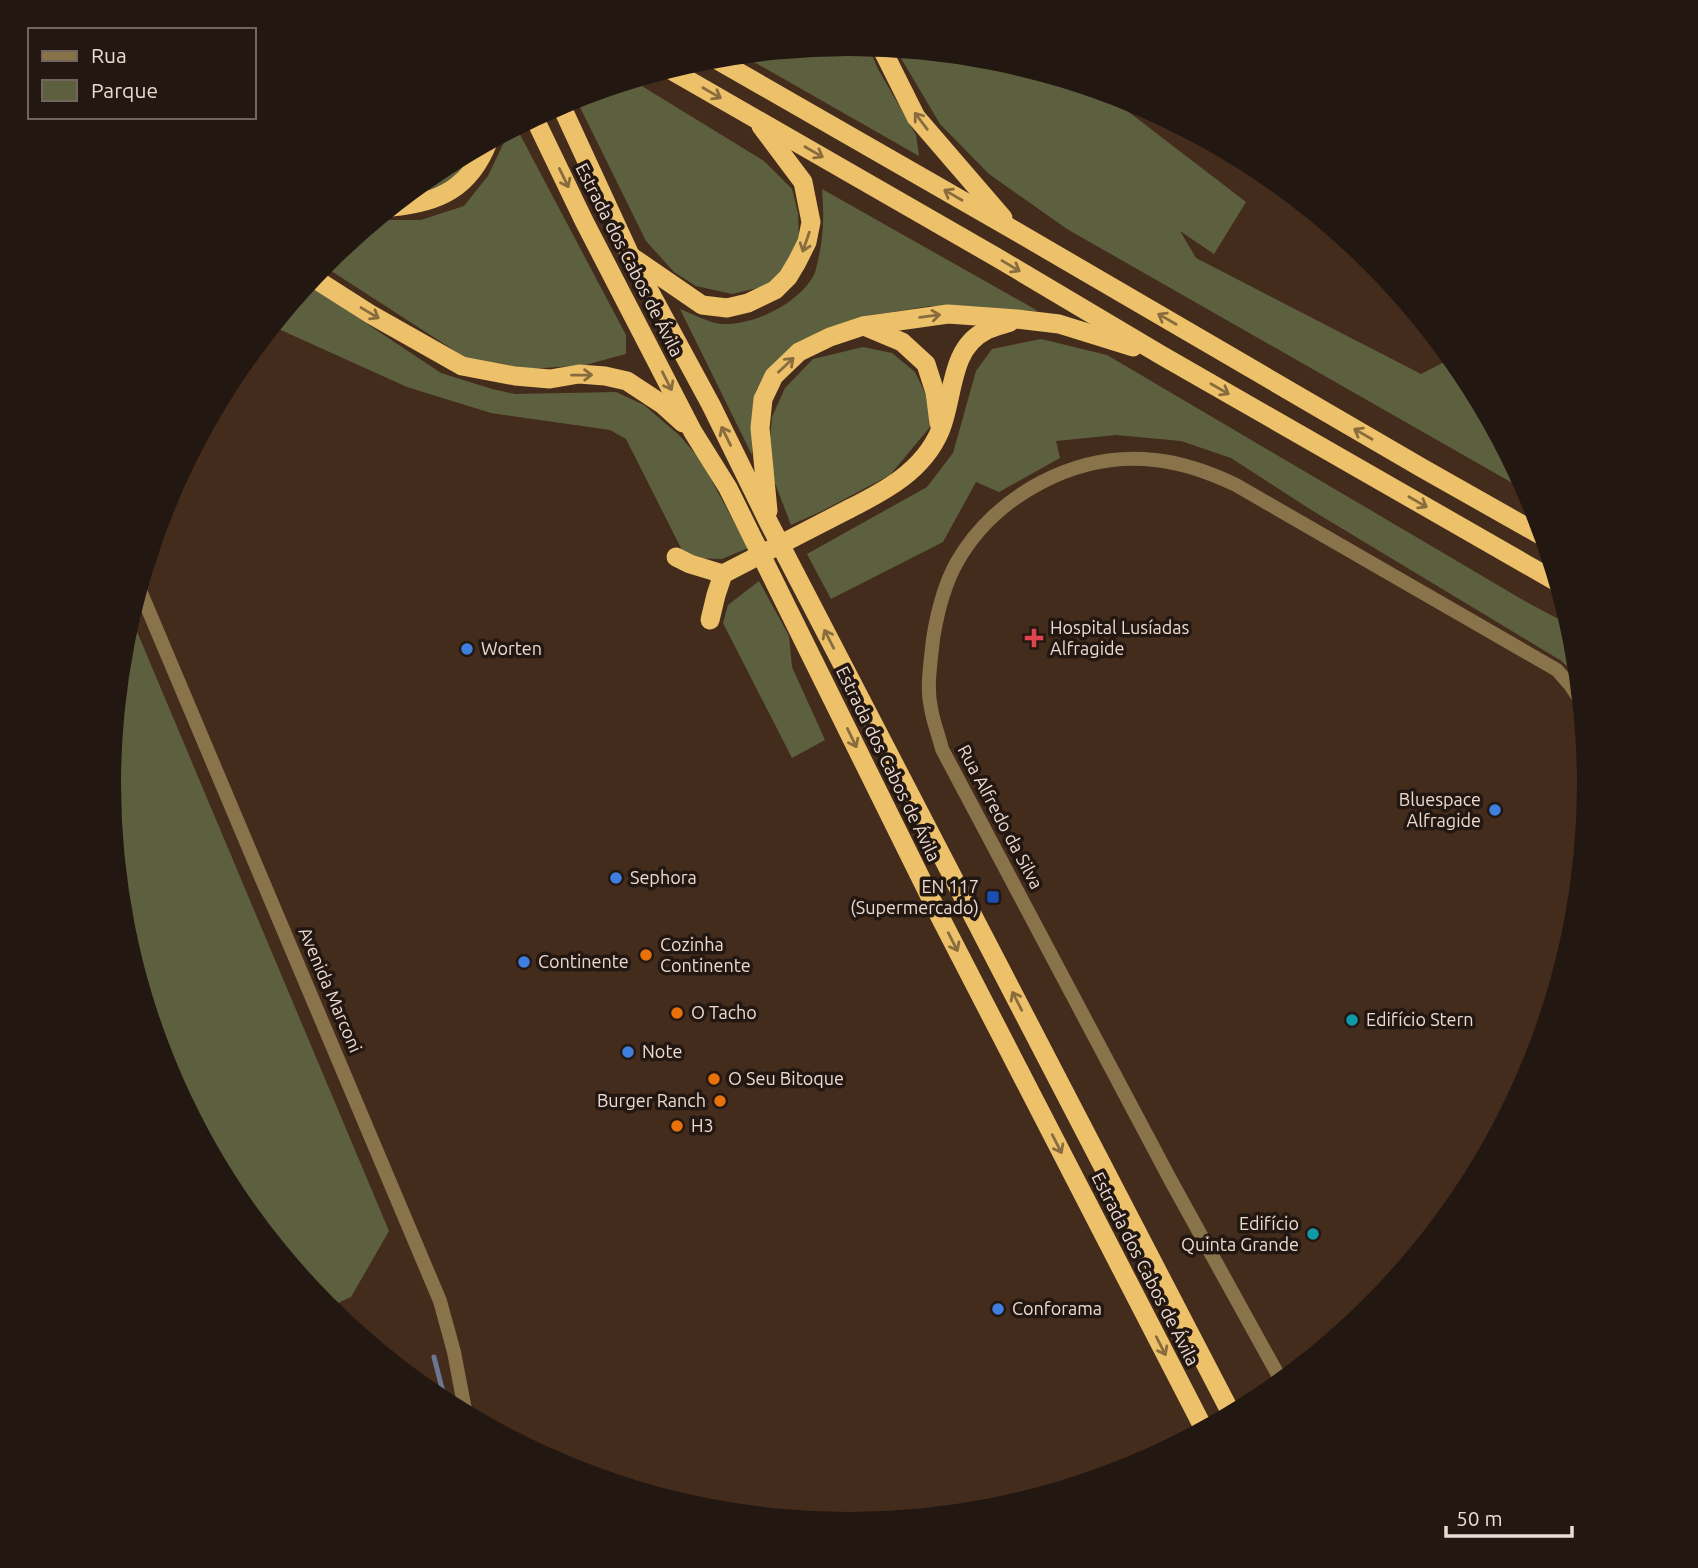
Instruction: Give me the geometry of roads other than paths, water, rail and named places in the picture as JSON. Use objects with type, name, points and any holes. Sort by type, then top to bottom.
[{"type":"highway","points":[[886,58],[916,117],[1012,229]]},
{"type":"highway","points":[[728,66],[1531,529]]},
{"type":"highway","points":[[681,76],[1546,575]]},
{"type":"highway","name":"Estrada dos Cabos de Ávila","points":[[565,113],[631,257],[711,405],[769,523],[1227,1405]]},
{"type":"highway","points":[[631,257],[702,305],[726,308],[748,303],[775,290],[788,277],[807,242],[811,222],[803,182],[755,118]]},
{"type":"highway","name":"Estrada dos Cabos de Ávila","points":[[538,126],[693,432],[728,488],[934,905],[1200,1421]]},
{"type":"highway","points":[[406,206],[416,205],[447,193],[465,180],[481,157]]},
{"type":"highway","points":[[321,283],[462,366],[515,376],[550,379],[579,374],[627,380],[662,404],[693,432]]},
{"type":"highway","points":[[769,523],[760,428],[763,399],[774,376],[799,352],[830,337],[863,326],[948,314],[1059,324],[1161,355]]},
{"type":"highway","points":[[710,620],[723,574],[881,493],[907,476],[926,454],[940,431],[956,369],[966,347],[983,332],[1017,319]]},
{"type":"highway","points":[[863,326],[902,342],[926,364],[935,392],[940,431]]},
{"type":"highway","points":[[676,557],[723,574]]},
{"type":"street","name":"Rua Alfredo da Silva","points":[[1277,1372],[942,749],[930,706],[930,669],[935,623],[956,563],[978,532],[1003,507],[1030,488],[1059,474],[1112,460],[1152,459],[1184,464],[1236,485],[1557,670],[1570,685]]},
{"type":"street","name":"Avenida Marconi","points":[[145,601],[440,1301],[463,1400]]},
{"type":"waterway","points":[[434,1357],[442,1387]]},
{"type":"place","name":"Hospital Lusíadas Alfragide","points":[[1034,638]]},
{"type":"place","name":"Worten","points":[[467,649]]},
{"type":"place","name":"Bluespace Alfragide","points":[[1495,810]]},
{"type":"place","name":"Sephora","points":[[616,878]]},
{"type":"place","name":"EN 117 (Supermercado)","points":[[993,897]]},
{"type":"place","name":"Cozinha Continente","points":[[646,955]]},
{"type":"place","name":"Continente","points":[[524,962]]},
{"type":"place","name":"O Tacho","points":[[677,1013]]},
{"type":"place","name":"Edifício Stern","points":[[1352,1020]]},
{"type":"place","name":"Note","points":[[628,1052]]},
{"type":"place","name":"O Seu Bitoque","points":[[714,1079]]},
{"type":"place","name":"Burger Ranch","points":[[720,1101]]},
{"type":"place","name":"H3","points":[[677,1126]]},
{"type":"place","name":"Edifício Quinta Grande","points":[[1313,1234]]},
{"type":"place","name":"Conforama","points":[[998,1309]]}]
